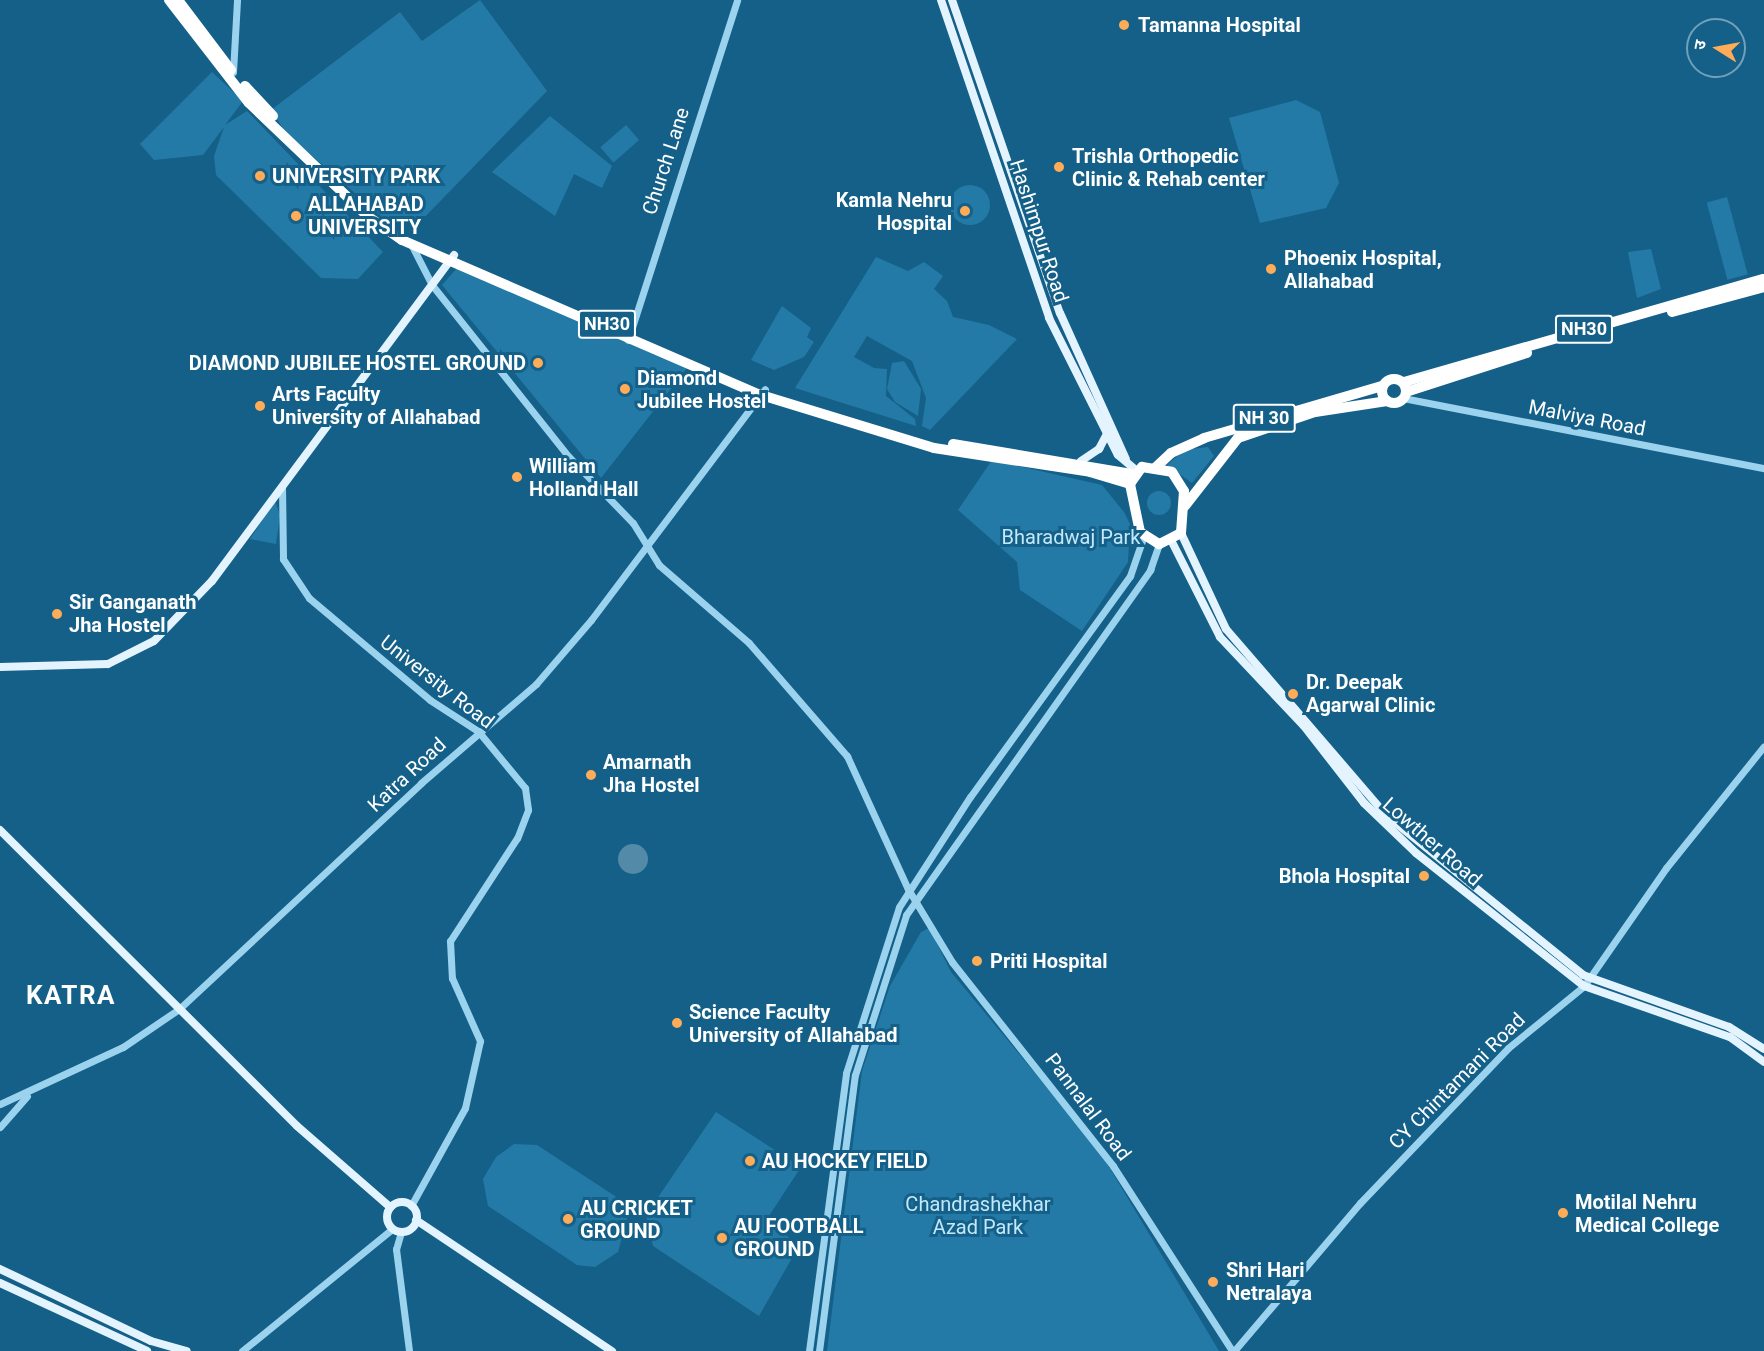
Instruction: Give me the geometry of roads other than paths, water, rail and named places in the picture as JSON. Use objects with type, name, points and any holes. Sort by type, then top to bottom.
[{"type":"highway","points":[[169,0],[230,74],[366,215],[411,244],[453,257]]},
{"type":"highway","points":[[178,0],[230,74],[383,221],[453,257],[629,337],[763,392],[934,448],[1090,472],[1133,476],[1155,468],[1177,477],[1185,506],[1181,533],[1160,544],[1143,538],[1133,476]]},
{"type":"highway","name":"NH30","points":[[1406,390],[1764,279]]},
{"type":"highway","name":"NH30","points":[[1406,390],[1558,342],[1764,287]]},
{"type":"highway","points":[[1382,386],[1378,395],[1387,401]]},
{"type":"highway","name":"NH 30","points":[[1155,468],[1171,453],[1215,435],[1382,386],[1406,390]]},
{"type":"highway","name":"NH 30","points":[[1185,506],[1238,438],[1315,412],[1387,401],[1406,390]]},
{"type":"highway","points":[[763,392],[913,437],[1081,461],[1133,476]]},
{"type":"main road","name":"Hashimpur Road","points":[[941,0],[968,58],[1049,318],[1118,455],[1126,459]]},
{"type":"main road","points":[[950,0],[968,58]]},
{"type":"main road","points":[[950,0],[964,48],[1060,312],[1133,476]]},
{"type":"main road","points":[[0,667],[108,664],[154,641],[212,582],[282,483],[453,257]]},
{"type":"main road","points":[[1081,461],[1099,449],[1108,432]]},
{"type":"main road","name":"Lowther Road","points":[[1181,533],[1226,629],[1372,800],[1478,893],[1587,983],[1729,1027],[1764,1049]]},
{"type":"main road","name":"Lowther Road","points":[[1171,540],[1220,637],[1304,726],[1364,803],[1459,889],[1587,983],[1730,1037],[1764,1062]]},
{"type":"main road","points":[[0,831],[297,1126],[390,1207]]},
{"type":"main road","points":[[416,1220],[397,1230],[387,1218],[390,1207],[400,1202],[411,1206],[416,1220],[612,1351]]},
{"type":"main road","points":[[0,1269],[151,1341],[187,1351]]},
{"type":"main road","points":[[0,1283],[147,1351]]},
{"type":"street","points":[[230,74],[237,0]]},
{"type":"street","name":"Church Lane","points":[[629,337],[737,0]]},
{"type":"street","name":"Pannalal Road","points":[[411,244],[432,285],[547,430],[633,523],[646,548],[681,588],[749,643],[847,756],[908,889],[952,962],[1113,1166],[1233,1351]]},
{"type":"street","name":"Malviya Road","points":[[1406,390],[1764,468]]},
{"type":"street","name":"Katra Road","points":[[0,1104],[29,1094],[123,1047],[179,1009],[478,731],[536,684],[646,548],[763,392]]},
{"type":"street","name":"University Road","points":[[282,483],[283,559],[309,598],[430,700],[478,731],[525,788],[528,810],[517,838],[450,941],[452,978],[480,1041],[465,1108],[411,1206]]},
{"type":"street","points":[[809,1351],[846,1073],[908,889],[1130,576],[1143,538]]},
{"type":"street","points":[[819,1351],[855,1075],[914,898],[1150,570],[1160,544]]},
{"type":"street","name":"CY Chintamani Road","points":[[1233,1351],[1359,1203],[1508,1048],[1587,983],[1666,868],[1764,746]]},
{"type":"street","points":[[0,1127],[29,1094]]},
{"type":"street","points":[[242,1351],[397,1230]]},
{"type":"street","points":[[397,1230],[396,1249],[409,1351]]},
{"type":"place","name":"Tamanna Hospital","points":[[1124,25]]},
{"type":"place","name":"Trishla Orthopedic Clinic & Rehab center","points":[[1059,167]]},
{"type":"place","name":"UNIVERSITY PARK","points":[[260,176]]},
{"type":"place","name":"Kamla Nehru Hospital","points":[[965,211]]},
{"type":"place","name":"ALLAHABAD UNIVERSITY","points":[[296,216]]},
{"type":"place","name":"Phoenix Hospital, Allahabad","points":[[1271,269]]},
{"type":"place","name":"DIAMOND JUBILEE HOSTEL GROUND","points":[[538,363]]},
{"type":"place","name":"Diamond Jubilee Hostel","points":[[625,389]]},
{"type":"place","name":"Arts Faculty University of Allahabad","points":[[260,406]]},
{"type":"place","name":"William Holland Hall","points":[[517,477]]},
{"type":"place","name":"Sir Ganganath Jha Hostel","points":[[57,614]]},
{"type":"place","name":"Dr. Deepak Agarwal Clinic","points":[[1293,694]]},
{"type":"place","name":"Amarnath Jha Hostel","points":[[591,775]]},
{"type":"place","name":"Bhola Hospital","points":[[1424,876]]},
{"type":"place","name":"Priti Hospital","points":[[977,961]]},
{"type":"place","name":"Science Faculty University of Allahabad","points":[[677,1023]]},
{"type":"place","name":"AU HOCKEY FIELD","points":[[750,1161]]},
{"type":"place","name":"Motilal Nehru Medical College","points":[[1563,1213]]},
{"type":"place","name":"AU CRICKET GROUND","points":[[568,1219]]},
{"type":"place","name":"AU FOOTBALL GROUND","points":[[722,1238]]},
{"type":"place","name":"Shri Hari Netralaya","points":[[1213,1282]]},
{"type":"district","name":"KATRA","points":[[71,996]]},
{"type":"park label","name":"Bharadwaj Park","points":[[1071,537]]},
{"type":"park label","name":"Chandrashekhar Azad Park","points":[[978,1216]]}]
